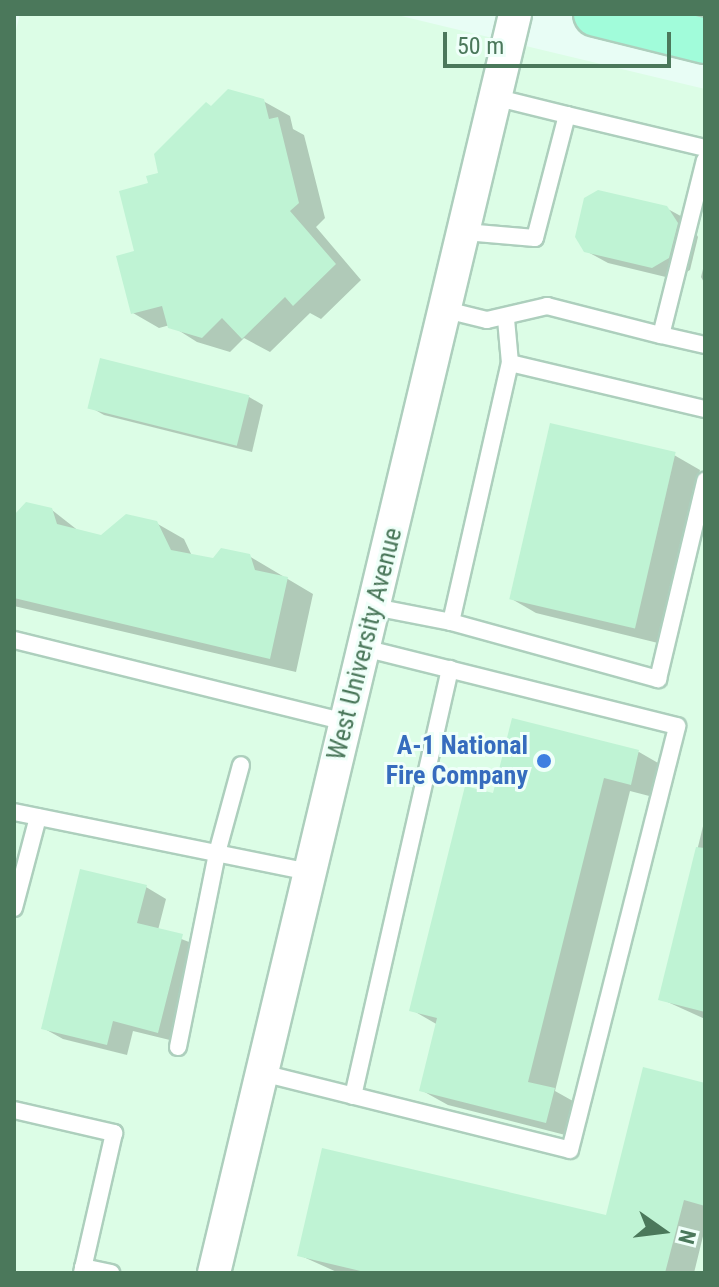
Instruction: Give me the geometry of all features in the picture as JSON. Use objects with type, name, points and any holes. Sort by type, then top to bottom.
[{"type":"main road","points":[[596,14],[705,41]]},
{"type":"street","name":"West University Avenue","points":[[214,1273],[498,98],[515,14]]},
{"type":"lane","points":[[498,98],[705,148]]},
{"type":"lane","points":[[465,232],[535,238],[567,115]]},
{"type":"lane","points":[[661,335],[705,160]]},
{"type":"lane","points":[[446,310],[506,319],[547,306],[705,345]]},
{"type":"lane","points":[[451,622],[510,363],[506,319]]},
{"type":"lane","points":[[510,363],[705,409]]},
{"type":"lane","points":[[374,607],[451,622],[658,679],[705,481]]},
{"type":"lane","points":[[14,640],[346,722]]},
{"type":"lane","points":[[262,1073],[570,1150],[677,726],[364,648]]},
{"type":"lane","points":[[353,1096],[450,669]]},
{"type":"lane","points":[[178,1047],[217,853],[241,765]]},
{"type":"lane","points":[[14,812],[310,872]]},
{"type":"lane","points":[[14,908],[38,817]]},
{"type":"lane","points":[[14,1110],[114,1133],[82,1270],[111,1273]]},
{"type":"shaded area","points":[[20,14],[393,14],[705,89],[705,1273],[14,1273],[14,38]]},
{"type":"building","points":[[228,89],[264,99],[269,119],[278,117],[299,203],[290,211],[336,264],[293,306],[285,297],[242,339],[222,318],[202,338],[168,328],[162,306],[131,314],[116,256],[134,251],[119,191],[148,183],[146,176],[158,173],[154,154],[206,102],[211,106]]},
{"type":"building","points":[[598,190],[667,206],[678,223],[669,258],[652,268],[584,252],[575,237],[584,198]]},
{"type":"building","points":[[100,358],[249,395],[237,446],[87,408]]},
{"type":"building","points":[[550,423],[676,452],[635,628],[509,599]]},
{"type":"building","points":[[26,502],[52,508],[57,524],[101,535],[126,514],[157,521],[171,550],[213,558],[221,548],[250,554],[255,570],[288,577],[270,659],[14,598],[14,515]]},
{"type":"building","points":[[512,718],[639,750],[631,785],[604,778],[528,1082],[555,1088],[546,1123],[419,1091],[437,1018],[409,1011],[465,786],[493,793]]},
{"type":"building","points":[[696,847],[705,848],[705,1012],[658,1000]]},
{"type":"building","points":[[80,869],[147,885],[137,923],[183,934],[158,1033],[113,1021],[107,1045],[41,1029]]},
{"type":"building","points":[[643,1067],[705,1083],[705,1206],[684,1200],[665,1273],[369,1273],[297,1256],[322,1148],[606,1215]]},
{"type":"place","name":"A-1 National Fire Company","points":[[544,761]]}]
